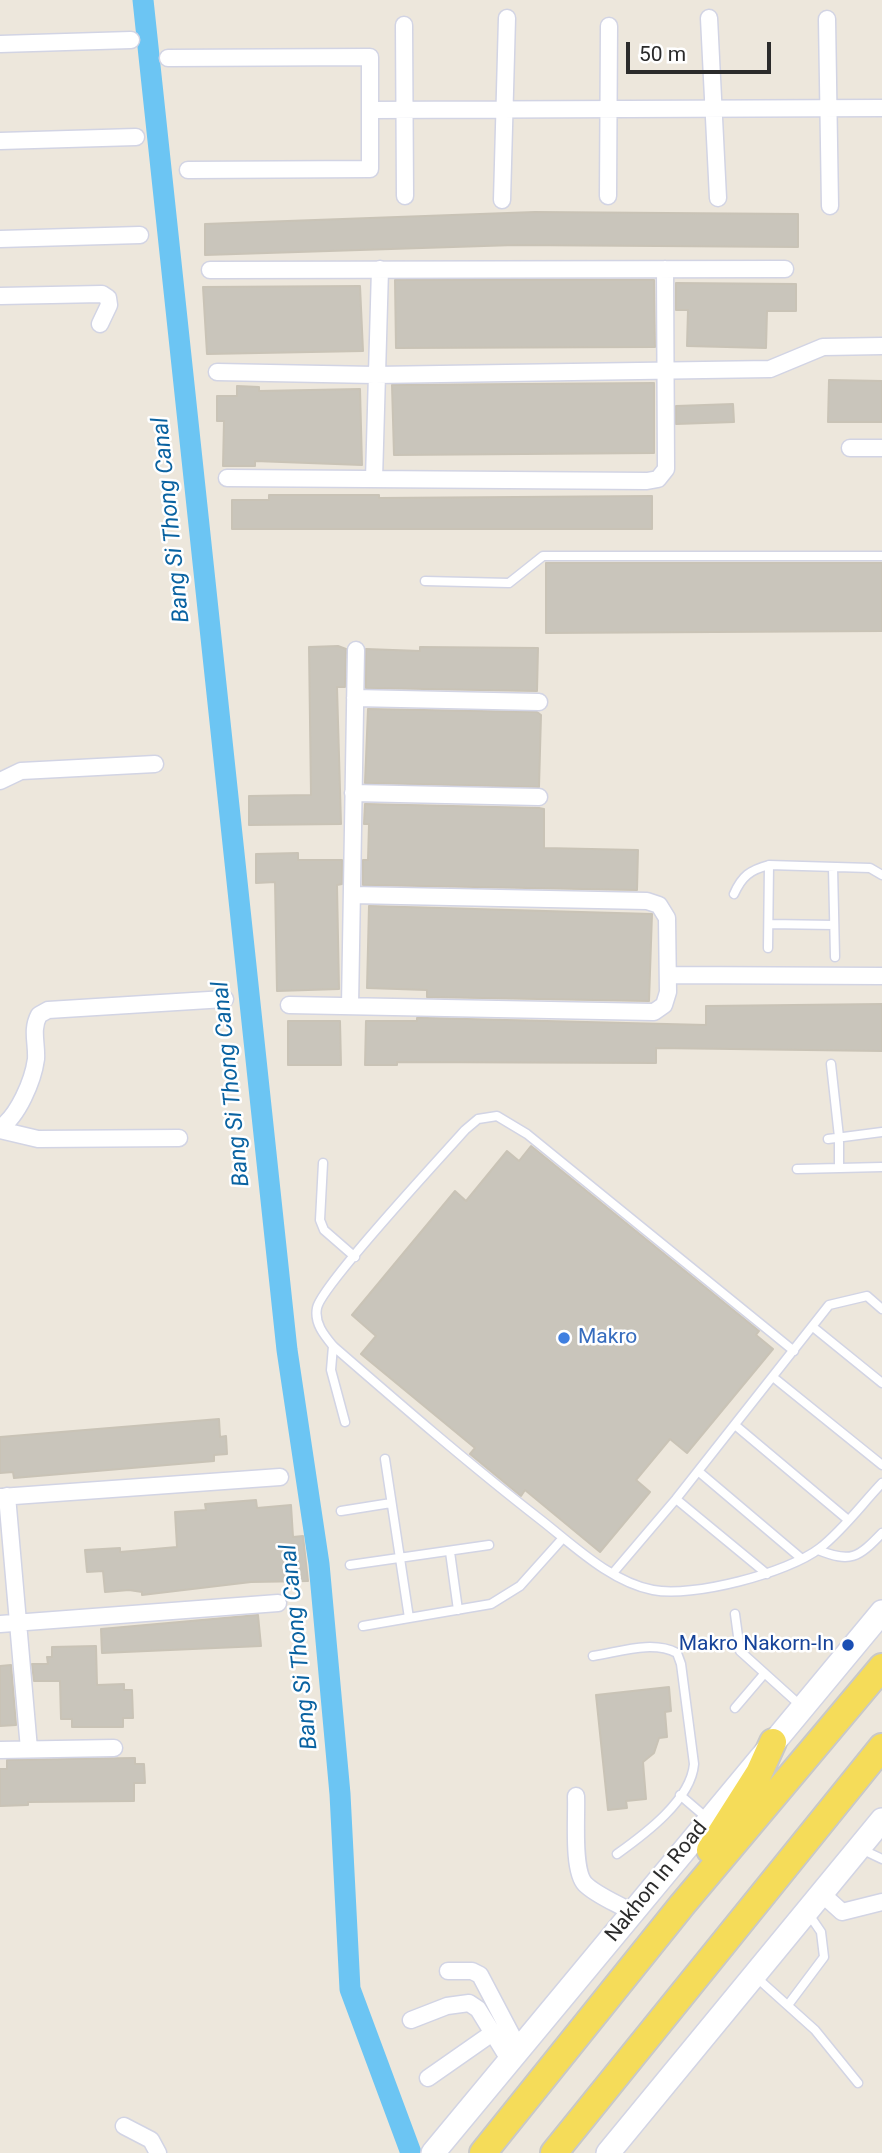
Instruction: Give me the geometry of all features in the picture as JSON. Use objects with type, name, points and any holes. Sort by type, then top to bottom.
[{"type":"main road","name":"Nakhon In Road","points":[[433,2153],[882,1612]]},
{"type":"main road","name":"Nakhon In Road","points":[[484,2153],[682,1905],[882,1667]]},
{"type":"main road","points":[[682,1905],[704,1859],[759,1773],[773,1742]]},
{"type":"main road","points":[[554,2153],[882,1747]]},
{"type":"main road","points":[[608,2153],[882,1819]]},
{"type":"street","points":[[502,200],[507,18]]},
{"type":"street","points":[[709,18],[718,198]]},
{"type":"street","points":[[827,19],[830,206]]},
{"type":"street","points":[[404,25],[405,196]]},
{"type":"street","points":[[608,196],[609,26]]},
{"type":"street","points":[[0,44],[131,40]]},
{"type":"street","points":[[168,58],[370,57],[370,169],[188,170]]},
{"type":"street","points":[[370,110],[882,108]]},
{"type":"street","points":[[0,141],[136,137]]},
{"type":"street","points":[[0,239],[140,235]]},
{"type":"street","points":[[373,479],[380,269]]},
{"type":"street","points":[[227,478],[658,479],[666,469],[665,269]]},
{"type":"street","points":[[210,270],[785,269]]},
{"type":"street","points":[[0,296],[102,294],[108,298],[109,305],[100,324]]},
{"type":"street","points":[[217,372],[375,375],[770,369],[823,347],[882,346]]},
{"type":"street","points":[[850,448],[882,448]]},
{"type":"street","points":[[350,1006],[356,650]]},
{"type":"street","points":[[355,698],[539,702]]},
{"type":"street","points":[[0,781],[21,771],[155,764]]},
{"type":"street","points":[[354,793],[539,797]]},
{"type":"street","points":[[289,1005],[654,1012],[664,1005],[668,975],[667,918],[659,905],[647,901],[352,895]]},
{"type":"street","points":[[668,975],[882,976]]},
{"type":"street","points":[[179,1138],[38,1139],[0,1129],[15,1112],[33,1074],[36,1057],[35,1023],[38,1015],[48,1010],[225,999]]},
{"type":"street","points":[[29,1749],[19,1623],[4,1496],[280,1477]]},
{"type":"street","points":[[0,1624],[278,1603]]},
{"type":"street","points":[[0,1750],[114,1748]]},
{"type":"street","points":[[576,1796],[582,1879],[587,1886],[633,1913]]},
{"type":"street","points":[[821,1892],[842,1912],[882,1902]]},
{"type":"street","points":[[448,1971],[472,1971],[480,1975],[514,2055]]},
{"type":"street","points":[[411,2020],[447,2006],[469,2003],[478,2009],[491,2034],[514,2055]]},
{"type":"street","points":[[428,2078],[491,2034]]},
{"type":"street","points":[[124,2126],[151,2140],[158,2153]]},
{"type":"lane","points":[[425,581],[509,583],[543,556],[882,556]]},
{"type":"lane","points":[[768,948],[769,865]]},
{"type":"lane","points":[[734,894],[741,879],[753,869],[769,865],[870,868],[882,875]]},
{"type":"lane","points":[[833,867],[835,957]]},
{"type":"lane","points":[[769,924],[834,925]]},
{"type":"lane","points":[[831,1064],[839,1137],[839,1168]]},
{"type":"lane","points":[[794,1351],[527,1134],[497,1116],[478,1119],[465,1130],[319,1300],[316,1310],[321,1332],[333,1346],[475,1469],[563,1538],[613,1573],[656,1591],[731,1583],[767,1574],[802,1559],[818,1550],[882,1483]]},
{"type":"lane","points":[[828,1139],[882,1132]]},
{"type":"lane","points":[[323,1163],[320,1220],[324,1230],[355,1257]]},
{"type":"lane","points":[[797,1168],[882,1167]]},
{"type":"lane","points":[[613,1573],[735,1426],[829,1305],[867,1296],[882,1309]]},
{"type":"lane","points":[[813,1326],[882,1383]]},
{"type":"lane","points":[[333,1346],[331,1370],[345,1422]]},
{"type":"lane","points":[[773,1377],[882,1465]]},
{"type":"lane","points":[[735,1426],[847,1520]]},
{"type":"lane","points":[[385,1459],[410,1618]]},
{"type":"lane","points":[[698,1471],[802,1559]]},
{"type":"lane","points":[[676,1499],[767,1574]]},
{"type":"lane","points":[[341,1511],[391,1503]]},
{"type":"lane","points":[[818,1550],[839,1558],[853,1557],[882,1533]]},
{"type":"lane","points":[[363,1626],[491,1604],[520,1586],[563,1538]]},
{"type":"lane","points":[[350,1565],[489,1545]]},
{"type":"lane","points":[[450,1552],[458,1610]]},
{"type":"lane","points":[[735,1614],[740,1651],[802,1707]]},
{"type":"lane","points":[[593,1656],[649,1647],[664,1647],[677,1653],[681,1664],[694,1764],[693,1777],[680,1796],[649,1828],[617,1854]]},
{"type":"lane","points":[[735,1708],[764,1674]]},
{"type":"lane","points":[[680,1796],[708,1819]]},
{"type":"lane","points":[[859,1847],[882,1859]]},
{"type":"lane","points":[[788,2005],[824,1957],[821,1932],[807,1910]]},
{"type":"lane","points":[[754,1975],[815,2030],[858,2083]]},
{"type":"building","points":[[535,212],[798,214],[798,247],[515,245],[205,255],[205,224]]},
{"type":"building","points":[[395,280],[654,280],[655,347],[396,348]]},
{"type":"building","points":[[676,283],[796,284],[796,311],[767,311],[766,348],[687,346],[688,310],[676,310]]},
{"type":"building","points":[[360,286],[363,351],[207,354],[203,287]]},
{"type":"building","points":[[829,380],[882,381],[882,422],[828,422]]},
{"type":"building","points":[[654,383],[654,453],[394,455],[392,385]]},
{"type":"building","points":[[237,386],[259,387],[259,391],[360,389],[362,465],[255,461],[255,466],[223,466],[224,421],[217,421],[217,396],[237,396]]},
{"type":"building","points":[[733,404],[734,422],[676,424],[676,406]]},
{"type":"building","points":[[269,495],[379,495],[379,498],[652,496],[652,529],[232,529],[232,500],[269,500]]},
{"type":"building","points":[[546,563],[882,563],[882,631],[546,633]]},
{"type":"building","points":[[338,646],[346,649],[345,687],[337,687],[341,824],[249,825],[249,796],[311,795],[309,647]]},
{"type":"building","points":[[420,647],[538,648],[537,691],[366,688],[366,649],[420,651]]},
{"type":"building","points":[[368,709],[537,712],[541,715],[539,787],[365,783]]},
{"type":"building","points":[[365,804],[544,809],[544,848],[638,850],[637,890],[363,885],[363,860],[368,860],[369,824],[364,824]]},
{"type":"building","points":[[298,853],[298,860],[342,860],[342,884],[337,885],[339,989],[277,991],[275,882],[256,883],[256,854]]},
{"type":"building","points":[[369,906],[652,914],[649,1001],[427,997],[427,990],[367,988]]},
{"type":"building","points":[[882,1004],[882,1051],[656,1048],[656,1063],[397,1062],[397,1065],[365,1065],[366,1021],[417,1021],[417,1018],[427,1018],[706,1025],[706,1006]]},
{"type":"building","points":[[288,1021],[340,1021],[341,1065],[288,1065]]},
{"type":"building","points":[[531,1146],[759,1331],[756,1335],[773,1349],[687,1453],[670,1439],[636,1480],[650,1492],[600,1552],[525,1490],[521,1496],[470,1454],[475,1448],[361,1354],[376,1336],[352,1315],[455,1191],[466,1201],[507,1151],[519,1161]]},
{"type":"building","points":[[219,1419],[220,1437],[226,1436],[227,1454],[214,1455],[214,1461],[14,1478],[13,1472],[0,1473],[0,1437]]},
{"type":"building","points":[[256,1500],[257,1508],[291,1505],[293,1537],[303,1536],[308,1581],[251,1582],[142,1595],[142,1592],[129,1590],[105,1592],[103,1571],[87,1572],[85,1550],[120,1548],[120,1552],[177,1547],[175,1512],[206,1510],[205,1504]]},
{"type":"building","points":[[258,1615],[261,1646],[102,1653],[101,1629]]},
{"type":"building","points":[[96,1646],[97,1685],[124,1684],[124,1690],[132,1690],[133,1718],[123,1718],[123,1727],[72,1727],[72,1719],[61,1719],[60,1681],[34,1681],[32,1664],[48,1664],[47,1657],[52,1657],[52,1647]]},
{"type":"building","points":[[11,1665],[16,1725],[0,1726],[0,1666]]},
{"type":"building","points":[[669,1687],[671,1711],[665,1712],[667,1737],[659,1738],[654,1753],[643,1762],[646,1799],[626,1801],[627,1808],[608,1810],[596,1695]]},
{"type":"building","points":[[135,1758],[135,1764],[144,1764],[145,1783],[134,1783],[134,1801],[28,1802],[28,1805],[0,1806],[0,1769],[7,1769],[7,1760]]},
{"type":"waterway","name":"Bang Si Thong Canal","points":[[143,0],[287,1350],[319,1564],[340,1794],[350,1989],[411,2153]]},
{"type":"place","name":"Makro","points":[[564,1338]]},
{"type":"place","name":"Makro Nakorn-In","points":[[848,1645]]}]
